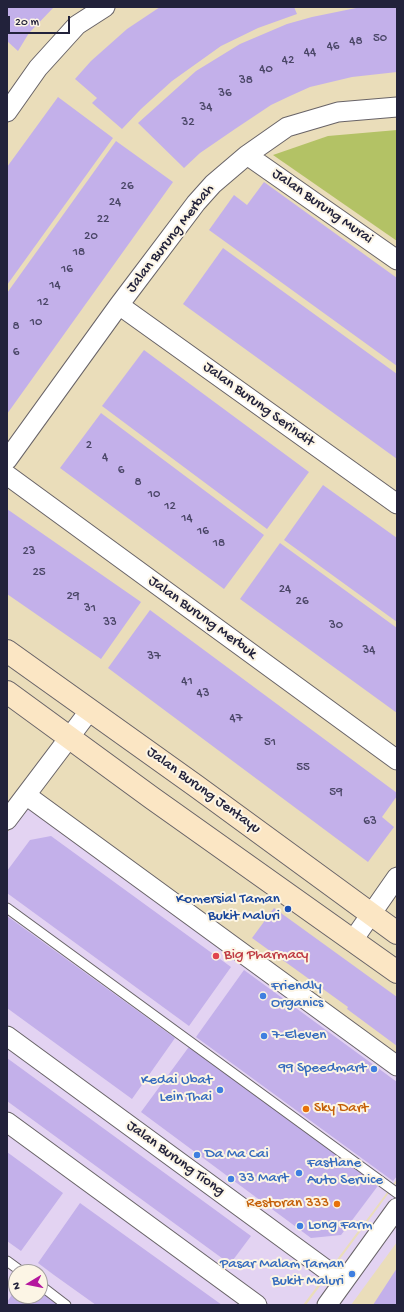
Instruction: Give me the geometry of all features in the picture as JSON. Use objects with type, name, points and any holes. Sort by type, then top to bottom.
[{"type":"street","points":[[7,112],[38,68],[77,25],[105,7]]},
{"type":"street","name":"Jalan Burung Merbah","points":[[7,460],[119,305],[196,203],[213,184],[247,155],[287,127],[338,112],[397,107]]},
{"type":"street","name":"Jalan Burung Murai","points":[[247,155],[397,260]]},
{"type":"street","name":"Jalan Burung Serindit","points":[[119,305],[397,504]]},
{"type":"street","name":"Jalan Burung Merbuk","points":[[7,476],[397,760]]},
{"type":"street","name":"Jalan Burung Jentayu","points":[[7,651],[196,786],[397,933]]},
{"type":"street","points":[[7,692],[152,798],[397,972]]},
{"type":"street","points":[[7,820],[90,710]]},
{"type":"street","points":[[26,795],[397,1066]]},
{"type":"street","points":[[353,940],[397,877]]},
{"type":"street","name":"Jalan Burung Tiong","points":[[7,1036],[343,1282]]},
{"type":"street","points":[[7,1122],[257,1305]]},
{"type":"street","points":[[327,1305],[397,1208]]},
{"type":"lane","points":[[7,908],[397,1194]]},
{"type":"lane","points":[[48,1291],[66,1305]]},
{"type":"shaded area","points":[[28,806],[397,1075],[397,1179],[303,1305],[7,1305],[7,833]]},
{"type":"shaded area","name":"Pasar Malam Taman Bukit Maluri","points":[[397,1182],[397,1242],[351,1305],[306,1305]]},
{"type":"green space","points":[[397,130],[397,241],[273,155],[328,136]]},
{"type":"building","points":[[7,7],[54,7],[29,33],[18,51],[7,41]]},
{"type":"building","points":[[160,7],[294,7],[297,14],[258,28],[221,46],[172,81],[141,109],[122,129],[92,103],[97,98],[75,79],[91,61],[127,29]]},
{"type":"building","points":[[361,7],[397,7],[397,72],[352,77],[310,87],[290,96],[271,105],[235,129],[200,153],[184,168],[138,123],[196,71],[240,44],[287,24],[312,17]]},
{"type":"building","points":[[58,97],[113,138],[7,285],[7,167]]},
{"type":"building","points":[[116,141],[173,182],[7,414],[7,293]]},
{"type":"building","points":[[264,182],[397,278],[397,366],[209,230],[234,195],[247,205]]},
{"type":"building","points":[[223,248],[397,374],[397,459],[183,304]]},
{"type":"building","points":[[144,350],[309,472],[267,529],[102,406]]},
{"type":"building","points":[[101,413],[264,535],[224,589],[60,468]]},
{"type":"building","points":[[323,485],[397,538],[397,622],[284,540]]},
{"type":"building","points":[[7,509],[141,602],[101,659],[7,594]]},
{"type":"building","points":[[280,543],[397,628],[397,713],[240,599]]},
{"type":"building","points":[[150,610],[397,793],[397,796],[382,817],[394,827],[368,862],[108,668]]},
{"type":"building","points":[[51,836],[231,967],[189,1026],[7,893],[7,871],[30,840]]},
{"type":"building","points":[[274,908],[397,997],[397,1046],[347,1009],[348,1007],[252,938]]},
{"type":"building","points":[[7,916],[175,1038],[132,1099],[7,1008]]},
{"type":"building","points":[[244,970],[397,1082],[397,1176],[393,1181],[196,1037]]},
{"type":"building","points":[[191,1044],[380,1183],[341,1235],[311,1238],[141,1112]]},
{"type":"building","points":[[7,1058],[251,1236],[230,1264],[7,1101]]},
{"type":"building","points":[[7,1152],[63,1193],[21,1251],[7,1241]]},
{"type":"building","points":[[80,1203],[222,1305],[96,1305],[48,1270],[48,1264],[38,1263]]},
{"type":"building","points":[[397,1268],[397,1305],[373,1305]]},
{"type":"building","points":[[48,1297],[60,1305],[7,1305],[8,1301],[8,1304],[48,1304]]},
{"type":"place","name":"Komersial Taman Bukit Maluri","points":[[288,909]]},
{"type":"place","name":"Big Pharmacy","points":[[216,956]]},
{"type":"place","name":"Friendly Organics","points":[[263,996]]},
{"type":"place","name":"7-Eleven","points":[[264,1036]]},
{"type":"place","name":"99 Speedmart","points":[[374,1069]]},
{"type":"place","name":"Kedai Ubat Lein Thai","points":[[220,1090]]},
{"type":"place","name":"Sky Dart","points":[[306,1109]]},
{"type":"place","name":"Da Ma Cai","points":[[197,1155]]},
{"type":"place","name":"Fastlane Auto Service","points":[[299,1173]]},
{"type":"place","name":"33 Mart","points":[[231,1179]]},
{"type":"place","name":"Restoran 333","points":[[337,1204]]},
{"type":"place","name":"Long Farm","points":[[300,1226]]},
{"type":"place","name":"Pasar Malam Taman Bukit Maluri","points":[[352,1274]]}]
